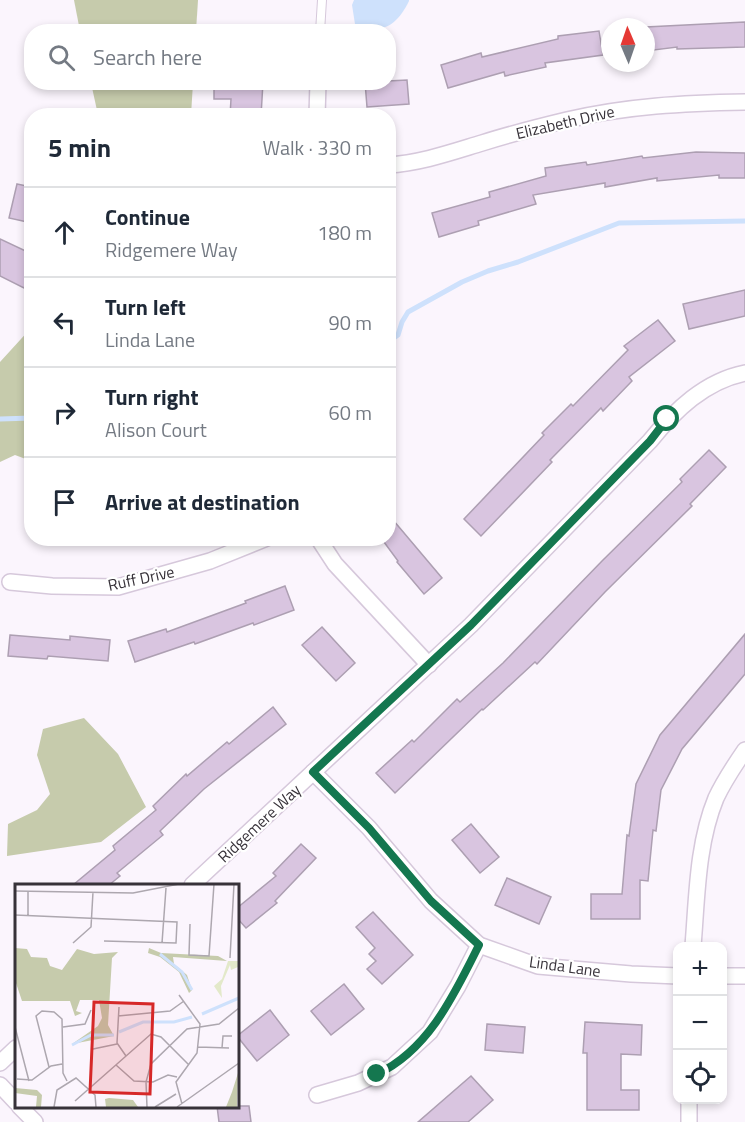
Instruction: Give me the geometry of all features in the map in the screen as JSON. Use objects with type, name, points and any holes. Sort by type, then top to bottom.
[{"type":"street","points":[[317,108],[318,90]]},
{"type":"street","name":"Elizabeth Drive","points":[[396,164],[428,158],[568,119],[629,108],[745,102]]},
{"type":"street","name":"Ridgemere Way","points":[[193,884],[471,625],[650,441],[667,419],[701,391],[728,378],[745,374]]},
{"type":"street","name":"Ruff Drive","points":[[10,582],[52,586],[118,587],[210,561],[247,546]]},
{"type":"street","points":[[323,546],[334,564],[429,665]]},
{"type":"street","points":[[693,942],[702,852],[707,825],[724,783],[745,750]]},
{"type":"street","name":"Linda Lane","points":[[313,772],[369,828],[431,901],[479,945],[538,966],[673,976]]},
{"type":"street","points":[[317,1095],[358,1083],[392,1067],[430,1032],[458,986],[479,945]]},
{"type":"street","points":[[727,976],[745,975]]},
{"type":"street","points":[[0,1063],[15,1049]]},
{"type":"street","points":[[0,1085],[15,1101]]},
{"type":"street","points":[[689,1104],[689,1122]]},
{"type":"street","points":[[21,1107],[35,1122]]},
{"type":"lane","points":[[320,24],[322,0]]},
{"type":"green space","points":[[74,0],[198,0],[196,24],[79,24]]},
{"type":"green space","points":[[93,90],[193,90],[191,108],[96,108]]},
{"type":"green space","points":[[24,336],[24,458],[15,455],[0,462],[0,362]]},
{"type":"green space","points":[[84,718],[118,754],[146,807],[101,842],[7,856],[8,824],[37,810],[50,794],[37,755],[43,729]]},
{"type":"water","points":[[354,0],[409,0],[391,24],[355,24],[352,5]]},
{"type":"building","points":[[745,22],[745,47],[677,49],[677,47],[655,50],[655,27]]},
{"type":"building","points":[[599,31],[601,55],[545,63],[546,67],[505,76],[504,72],[448,88],[441,65],[481,53],[482,57],[558,39],[558,36]]},
{"type":"building","points":[[407,80],[409,104],[367,107],[366,90],[396,90],[396,81]]},
{"type":"building","points":[[214,90],[263,90],[261,108],[230,108],[231,99],[214,99]]},
{"type":"building","points":[[696,152],[745,153],[745,178],[719,178],[719,175],[657,181],[657,178],[605,187],[605,183],[533,195],[536,204],[478,221],[479,225],[439,237],[432,213],[490,197],[489,192],[546,176],[545,168]]},
{"type":"building","points":[[17,184],[24,185],[24,221],[9,218]]},
{"type":"building","points":[[0,239],[24,250],[24,288],[0,276]]},
{"type":"building","points":[[745,290],[745,316],[689,329],[683,304]]},
{"type":"building","points":[[658,320],[675,341],[629,377],[632,381],[603,411],[601,408],[550,460],[552,462],[481,536],[464,519],[544,435],[542,433],[571,404],[573,406],[628,350],[624,346]]},
{"type":"building","points":[[709,450],[726,467],[690,504],[692,506],[605,592],[537,664],[535,662],[482,709],[395,793],[376,773],[412,740],[414,742],[457,699],[460,702],[503,663],[682,482],[680,479]]},
{"type":"building","points":[[396,523],[442,578],[424,594],[387,546],[396,546]]},
{"type":"building","points":[[285,586],[294,610],[254,625],[253,623],[135,662],[128,641],[166,629],[167,632]]},
{"type":"building","points":[[322,627],[355,663],[336,681],[302,645]]},
{"type":"building","points":[[745,634],[745,674],[682,749],[661,790],[656,831],[653,830],[648,881],[640,880],[640,919],[591,919],[591,894],[622,894],[627,835],[629,836],[636,784],[660,735]]},
{"type":"building","points":[[10,635],[70,640],[70,636],[110,640],[108,661],[48,656],[47,659],[8,656]]},
{"type":"building","points":[[273,707],[286,724],[204,789],[160,831],[163,835],[117,873],[120,876],[110,884],[74,884],[115,850],[113,846],[156,810],[153,806],[186,774],[187,776],[227,742],[229,744]]},
{"type":"building","points":[[471,824],[499,857],[480,873],[452,840]]},
{"type":"building","points":[[301,844],[316,858],[275,901],[277,903],[246,928],[238,919],[238,907],[276,876],[273,873]]},
{"type":"building","points":[[507,878],[551,897],[539,924],[495,905]]},
{"type":"building","points":[[373,912],[413,955],[382,984],[367,969],[376,961],[369,954],[375,948],[356,927]]},
{"type":"building","points":[[344,984],[364,1009],[331,1035],[311,1011]]},
{"type":"building","points":[[270,1010],[289,1035],[257,1061],[238,1035]]},
{"type":"building","points":[[585,1022],[642,1025],[641,1055],[621,1054],[621,1090],[639,1090],[639,1110],[587,1110],[587,1053],[583,1053]]},
{"type":"building","points":[[487,1024],[525,1027],[523,1053],[485,1050]]},
{"type":"building","points":[[471,1076],[493,1100],[468,1122],[418,1122]]},
{"type":"building","points":[[249,1106],[251,1122],[219,1122],[217,1107]]},
{"type":"waterway","points":[[396,336],[408,312],[462,282],[619,223],[745,221]]},
{"type":"waterway","points":[[0,419],[24,418]]},
{"type":"route","points":[[377,1074],[392,1067],[430,1032],[458,986],[479,945],[431,901],[369,828],[313,772],[471,625],[650,441],[667,419]]}]
